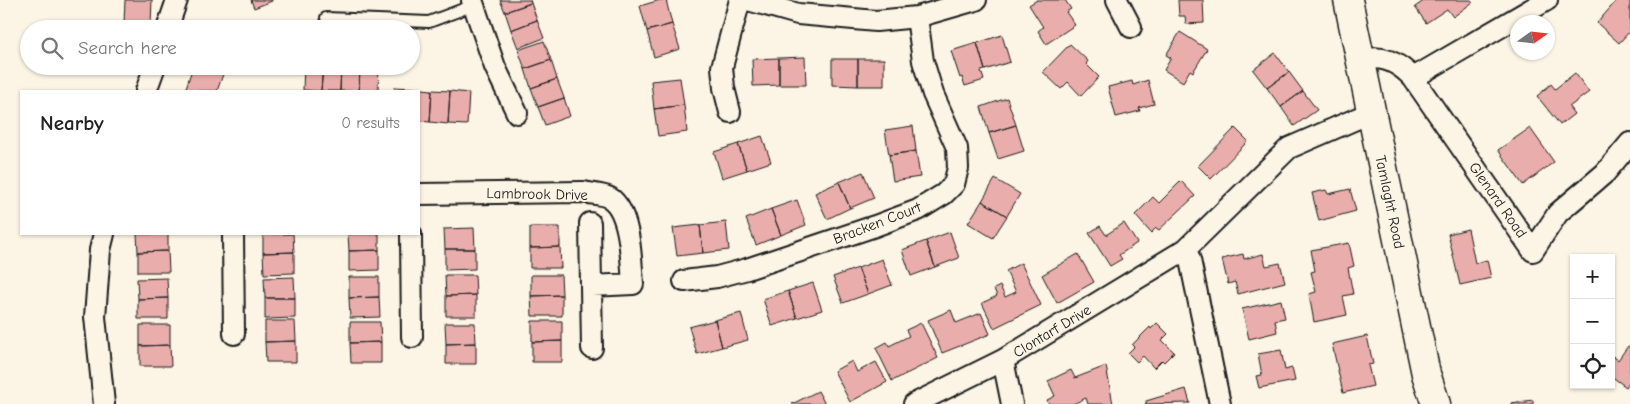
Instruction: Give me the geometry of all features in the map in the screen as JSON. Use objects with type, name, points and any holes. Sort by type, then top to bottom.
[{"type":"street","points":[[170,20],[177,0]]},
{"type":"street","points":[[730,112],[724,88],[722,67],[740,0]]},
{"type":"street","points":[[748,0],[798,14],[876,21],[917,16],[976,0]]},
{"type":"street","points":[[1117,0],[1131,27]]},
{"type":"street","name":"Tamlaght Road","points":[[1348,0],[1426,374],[1436,404]]},
{"type":"street","points":[[1413,78],[1547,0]]},
{"type":"street","points":[[473,2],[495,67],[517,113]]},
{"type":"street","name":"Bracken Court","points":[[684,281],[717,277],[747,269],[875,226],[918,210],[944,194],[954,184],[958,168],[957,148],[934,94],[923,61],[917,16]]},
{"type":"street","name":"Glenard Road","points":[[1361,61],[1368,58],[1382,58],[1394,62],[1405,69],[1533,251],[1558,213],[1605,173],[1630,143]]},
{"type":"street","points":[[146,90],[152,75]]},
{"type":"street","name":"Clontarf Drive","points":[[914,404],[1004,360],[1186,249],[1288,148],[1372,112]]},
{"type":"street","name":"Lambrook Drive","points":[[420,194],[583,192],[610,198],[622,211],[630,250],[633,284],[591,286]]},
{"type":"street","name":"Lambrook Drive","points":[[590,223],[592,348]]},
{"type":"street","points":[[104,235],[100,250],[95,317],[104,404]]},
{"type":"street","points":[[233,235],[234,334]]},
{"type":"street","points":[[411,235],[412,337]]},
{"type":"street","points":[[1186,249],[1190,260],[1220,404]]},
{"type":"street","points":[[1004,360],[1012,404]]},
{"type":"lane","points":[[420,22],[428,22],[473,2]]},
{"type":"lane","points":[[326,18],[377,20]]},
{"type":"building","points":[[125,0],[152,0],[151,20],[124,20]]},
{"type":"building","points":[[251,0],[272,0],[272,1],[254,8]]},
{"type":"building","points":[[500,0],[530,0],[531,3],[505,12]]},
{"type":"building","points":[[666,0],[672,24],[647,31],[640,6]]},
{"type":"building","points":[[1037,0],[1065,0],[1071,9],[1066,12],[1075,25],[1046,44],[1038,31],[1043,27],[1029,5]]},
{"type":"building","points":[[1178,0],[1203,0],[1204,23],[1186,24],[1185,16],[1179,16]]},
{"type":"building","points":[[1425,0],[1471,0],[1473,2],[1453,17],[1447,9],[1426,23],[1415,7]]},
{"type":"building","points":[[1617,0],[1630,0],[1630,31],[1619,43],[1597,23]]},
{"type":"building","points":[[531,3],[537,20],[511,30],[505,12]]},
{"type":"building","points":[[537,20],[544,38],[518,48],[511,30]]},
{"type":"building","points":[[672,24],[680,49],[654,57],[647,31]]},
{"type":"building","points":[[1180,32],[1207,49],[1193,72],[1190,70],[1183,82],[1164,70],[1171,58],[1166,55]]},
{"type":"building","points":[[1002,35],[1010,62],[985,70],[977,43]]},
{"type":"building","points":[[544,41],[551,60],[525,69],[518,50]]},
{"type":"building","points":[[977,43],[985,70],[981,71],[984,80],[965,86],[962,77],[960,78],[951,51]]},
{"type":"building","points":[[1070,44],[1088,61],[1086,64],[1099,77],[1081,96],[1068,82],[1061,89],[1043,72]]},
{"type":"building","points":[[1275,53],[1289,72],[1267,88],[1253,70]]},
{"type":"building","points":[[805,57],[806,85],[779,85],[779,58]]},
{"type":"building","points":[[779,58],[779,85],[753,86],[752,59]]},
{"type":"building","points":[[832,59],[858,59],[858,86],[832,85]]},
{"type":"building","points":[[858,59],[884,59],[884,86],[858,86]]},
{"type":"building","points":[[551,60],[557,79],[531,88],[525,69]]},
{"type":"building","points":[[1289,72],[1303,91],[1281,107],[1267,88]]},
{"type":"building","points":[[1575,73],[1589,92],[1569,107],[1574,114],[1560,125],[1537,96],[1551,84],[1555,89]]},
{"type":"building","points":[[190,75],[223,75],[217,90],[185,90]]},
{"type":"building","points":[[304,75],[322,75],[321,90],[303,90]]},
{"type":"building","points":[[322,75],[341,75],[340,90],[321,90]]},
{"type":"building","points":[[341,75],[360,75],[359,90],[340,90]]},
{"type":"building","points":[[360,75],[379,75],[378,90],[359,90]]},
{"type":"building","points":[[680,78],[684,105],[654,109],[651,81]]},
{"type":"building","points":[[557,79],[564,98],[538,107],[531,88]]},
{"type":"building","points":[[1148,80],[1154,104],[1139,108],[1140,111],[1116,117],[1108,87],[1132,81],[1133,85]]},
{"type":"building","points":[[395,87],[413,88],[413,90],[395,90]]},
{"type":"building","points":[[413,88],[432,90],[430,122],[420,121],[420,90],[413,90]]},
{"type":"building","points":[[432,90],[450,91],[448,124],[430,122]]},
{"type":"building","points":[[450,91],[469,93],[467,125],[448,124]]},
{"type":"building","points":[[1303,91],[1317,110],[1294,126],[1281,107]]},
{"type":"building","points":[[564,98],[570,116],[545,125],[538,107]]},
{"type":"building","points":[[1007,98],[1016,125],[989,133],[981,107]]},
{"type":"building","points":[[684,105],[687,132],[658,136],[654,109]]},
{"type":"building","points":[[1016,125],[1024,151],[998,159],[989,133]]},
{"type":"building","points":[[913,126],[916,151],[889,155],[885,130]]},
{"type":"building","points":[[1235,128],[1248,141],[1211,179],[1198,166]]},
{"type":"building","points":[[1530,128],[1554,162],[1523,185],[1498,150]]},
{"type":"building","points":[[762,136],[771,162],[747,170],[738,144]]},
{"type":"building","points":[[738,144],[747,170],[722,178],[714,152]]},
{"type":"building","points":[[916,151],[920,177],[893,181],[889,155]]},
{"type":"building","points":[[863,172],[874,198],[850,208],[839,182]]},
{"type":"building","points":[[995,179],[1020,194],[1007,216],[982,201]]},
{"type":"building","points":[[1181,181],[1195,196],[1159,230],[1156,228],[1151,233],[1135,215],[1153,197],[1159,203]]},
{"type":"building","points":[[839,182],[850,208],[827,219],[815,193]]},
{"type":"building","points":[[1350,189],[1356,211],[1319,221],[1312,193],[1326,190],[1328,194]]},
{"type":"building","points":[[797,200],[806,225],[781,235],[771,209]]},
{"type":"building","points":[[982,201],[1007,216],[993,238],[968,223]]},
{"type":"building","points":[[771,209],[781,235],[756,245],[746,219]]},
{"type":"building","points":[[726,222],[729,250],[703,253],[700,225]]},
{"type":"building","points":[[1124,223],[1137,243],[1119,255],[1122,259],[1110,266],[1089,233],[1100,226],[1106,235]]},
{"type":"building","points":[[700,225],[703,253],[677,256],[673,228]]},
{"type":"building","points":[[530,227],[560,227],[560,247],[530,248]]},
{"type":"building","points":[[474,228],[475,249],[445,249],[444,229]]},
{"type":"building","points":[[1468,229],[1475,263],[1487,260],[1491,278],[1460,285],[1448,234]]},
{"type":"building","points":[[950,232],[959,258],[935,267],[926,241]]},
{"type":"building","points":[[137,235],[168,235],[168,251],[138,252]]},
{"type":"building","points":[[263,235],[293,235],[294,252],[263,253]]},
{"type":"building","points":[[348,235],[379,235],[379,250],[349,251]]},
{"type":"building","points":[[926,241],[935,267],[911,276],[902,250]]},
{"type":"building","points":[[1349,243],[1354,266],[1348,268],[1353,294],[1343,296],[1347,315],[1314,322],[1309,294],[1316,292],[1311,272],[1315,271],[1311,250]]},
{"type":"building","points":[[560,247],[561,268],[530,268],[530,248]]},
{"type":"building","points":[[445,249],[475,249],[475,269],[445,270]]},
{"type":"building","points":[[379,250],[379,270],[349,271],[349,251]]},
{"type":"building","points":[[168,251],[169,272],[138,272],[138,252]]},
{"type":"building","points":[[294,252],[294,273],[264,274],[263,253]]},
{"type":"building","points":[[1078,254],[1094,282],[1057,303],[1042,275]]},
{"type":"building","points":[[1243,254],[1244,259],[1263,254],[1266,266],[1280,263],[1285,282],[1238,294],[1235,282],[1228,284],[1222,259]]},
{"type":"building","points":[[882,259],[892,285],[868,294],[858,268]]},
{"type":"building","points":[[1021,263],[1041,305],[994,328],[982,303],[997,296],[994,289],[1000,286],[1005,297],[1016,292],[1006,271]]},
{"type":"building","points":[[858,268],[868,294],[843,303],[833,277]]},
{"type":"building","points":[[445,275],[475,275],[476,295],[446,296]]},
{"type":"building","points":[[531,275],[561,275],[562,295],[531,296]]},
{"type":"building","points":[[294,277],[295,298],[265,298],[264,278]]},
{"type":"building","points":[[349,277],[379,277],[379,297],[349,298]]},
{"type":"building","points":[[167,278],[168,298],[138,299],[137,279]]},
{"type":"building","points":[[813,283],[822,310],[797,318],[788,291]]},
{"type":"building","points":[[788,291],[797,318],[772,326],[763,299]]},
{"type":"building","points":[[476,295],[476,316],[446,316],[446,296]]},
{"type":"building","points":[[562,295],[562,316],[532,316],[531,296]]},
{"type":"building","points":[[379,297],[380,317],[350,318],[349,298]]},
{"type":"building","points":[[168,298],[168,319],[138,319],[138,299]]},
{"type":"building","points":[[265,298],[295,298],[295,318],[265,319]]},
{"type":"building","points":[[1281,300],[1285,318],[1275,320],[1277,332],[1249,339],[1242,309]]},
{"type":"building","points":[[951,310],[956,323],[981,313],[990,334],[942,353],[928,320]]},
{"type":"building","points":[[741,313],[748,340],[722,347],[715,320]]},
{"type":"building","points":[[715,320],[722,347],[697,354],[689,327]]},
{"type":"building","points":[[265,321],[295,321],[296,341],[265,342]]},
{"type":"building","points":[[532,321],[562,321],[562,341],[532,342]]},
{"type":"building","points":[[350,322],[380,322],[381,342],[350,343]]},
{"type":"building","points":[[445,323],[475,323],[476,343],[446,344]]},
{"type":"building","points":[[921,323],[938,358],[892,381],[876,348],[887,342],[889,346],[909,336],[906,330]]},
{"type":"building","points":[[1157,323],[1168,334],[1162,340],[1174,352],[1164,362],[1162,360],[1154,368],[1143,356],[1137,362],[1128,353],[1134,347],[1132,345],[1150,327],[1151,329]]},
{"type":"building","points":[[140,325],[170,325],[170,345],[140,346]]},
{"type":"building","points":[[1367,336],[1373,364],[1368,365],[1373,386],[1343,393],[1332,344]]},
{"type":"building","points":[[296,341],[296,362],[266,362],[265,342]]},
{"type":"building","points":[[562,341],[562,362],[532,362],[532,342]]},
{"type":"building","points":[[381,342],[381,363],[351,363],[350,343]]},
{"type":"building","points":[[476,343],[476,364],[446,364],[446,344]]},
{"type":"building","points":[[170,345],[171,366],[140,366],[140,346]]},
{"type":"building","points":[[1628,346],[1630,347],[1630,381],[1626,387],[1615,379],[1615,358],[1618,360]]},
{"type":"building","points":[[1281,350],[1285,370],[1292,368],[1295,381],[1259,388],[1256,376],[1262,375],[1258,354]]},
{"type":"building","points":[[852,361],[857,372],[876,362],[887,382],[850,402],[834,371]]},
{"type":"building","points":[[1106,366],[1113,404],[1088,404],[1086,398],[1073,404],[1049,404],[1047,400],[1055,396],[1048,381],[1071,370],[1075,378]]},
{"type":"building","points":[[1186,389],[1190,403],[1146,404],[1146,401]]},
{"type":"building","points":[[818,391],[825,404],[792,404]]},
{"type":"building","points":[[1533,400],[1533,404],[1511,404],[1511,403]]}]
